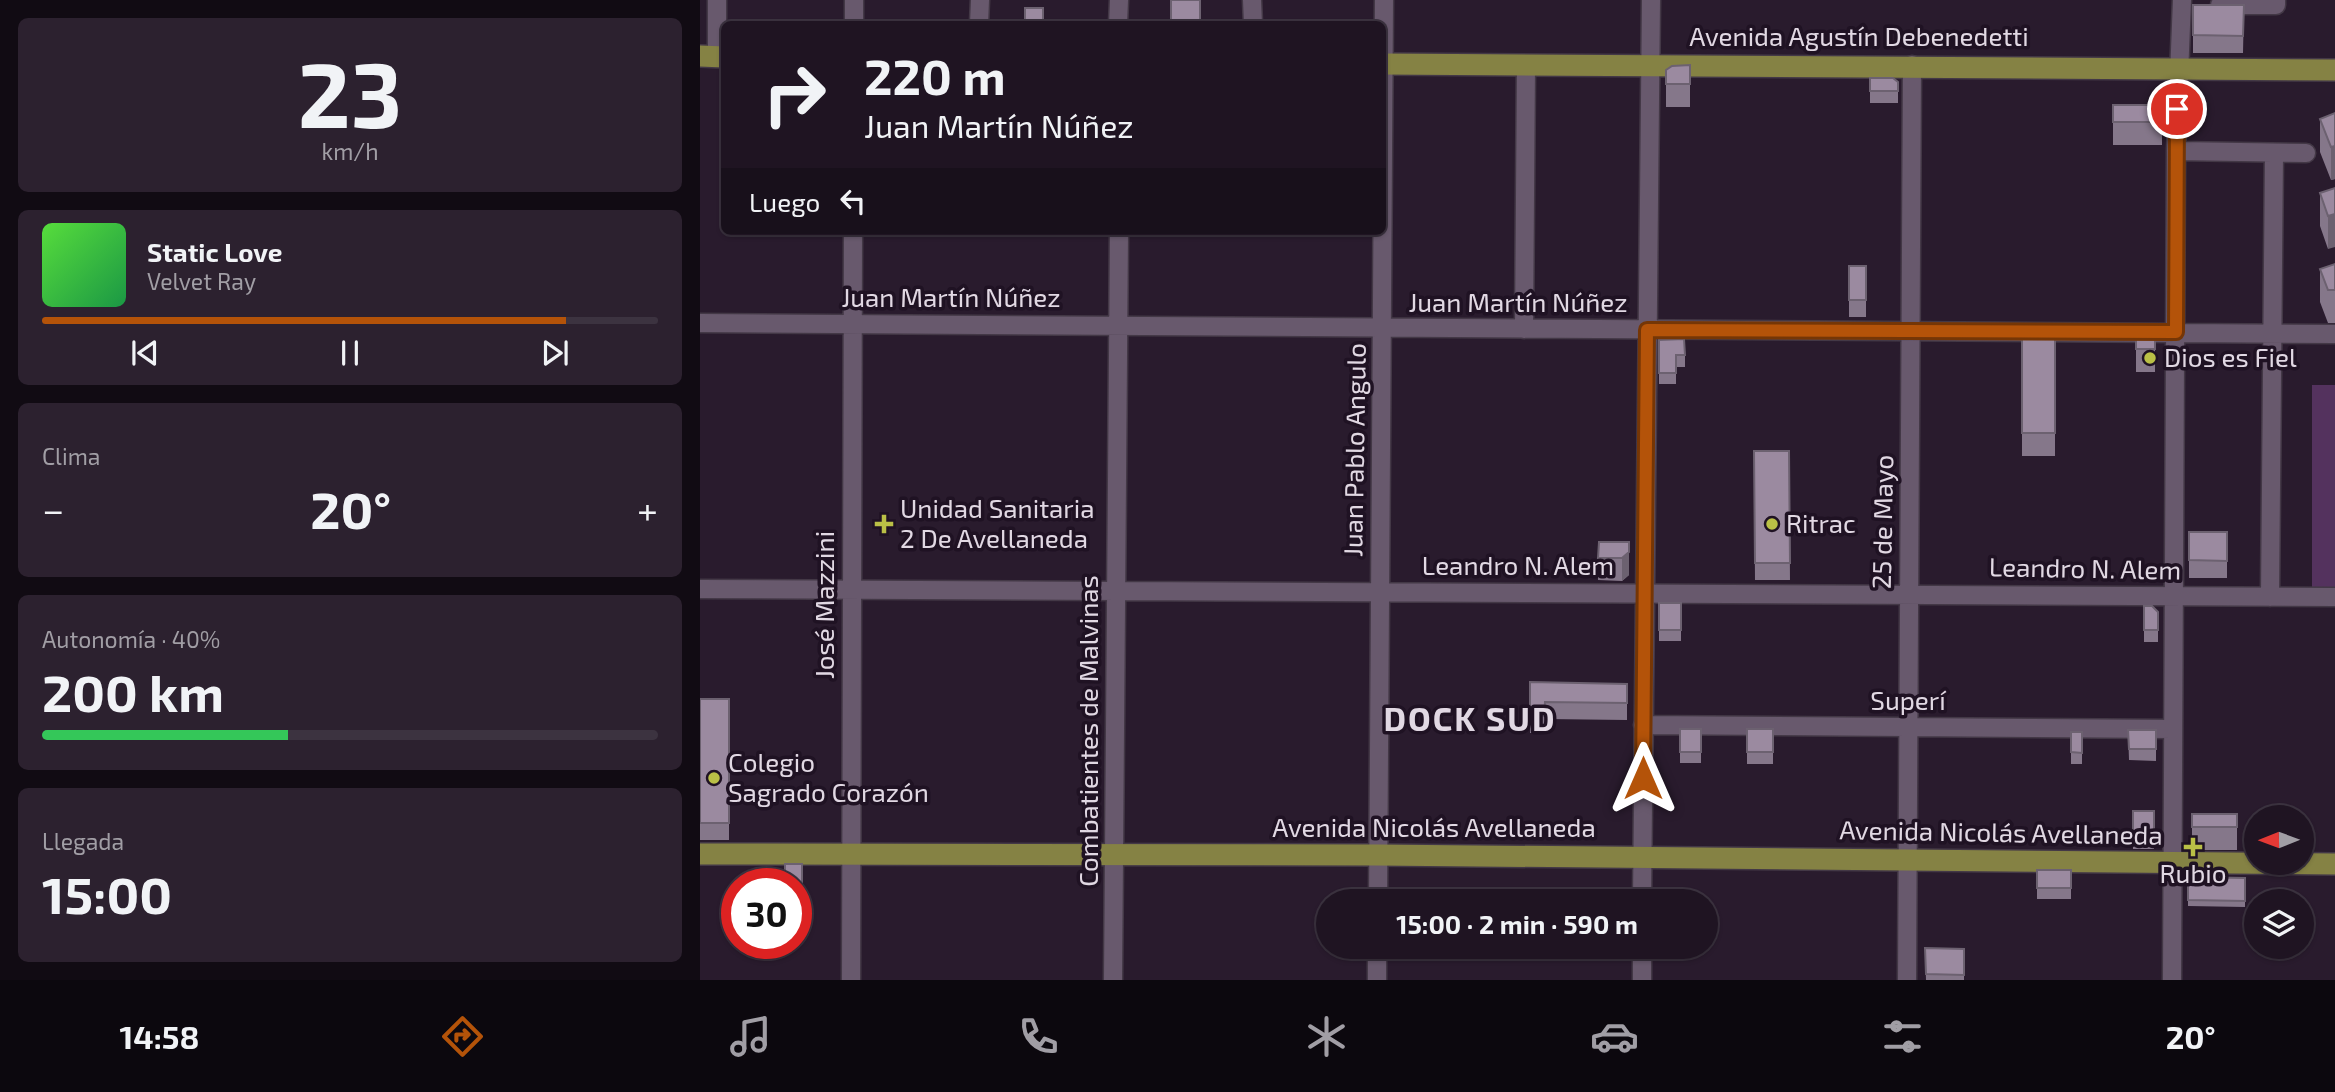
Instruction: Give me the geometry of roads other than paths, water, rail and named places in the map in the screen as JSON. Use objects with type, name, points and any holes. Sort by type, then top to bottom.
[{"type":"main road","name":"Avenida Agustín Debenedetti","points":[[1386,64],[2335,69]]},
{"type":"main road","name":"Avenida Nicolás Avellaneda","points":[[700,854],[1378,855],[2335,864]]},
{"type":"street","points":[[714,57],[717,0]]},
{"type":"street","points":[[854,0],[854,21]]},
{"type":"street","points":[[979,0],[979,21]]},
{"type":"street","points":[[1118,21],[1119,0]]},
{"type":"street","points":[[1252,0],[1252,21]]},
{"type":"street","name":"Juan Pablo Angulo","points":[[1384,0],[1384,21]]},
{"type":"street","points":[[1642,889],[1651,0]]},
{"type":"street","points":[[2172,980],[2177,67],[2192,4],[2276,5],[2276,0]]},
{"type":"street","points":[[1524,329],[1526,64]]},
{"type":"street","name":"25 de Mayo","points":[[1908,980],[1912,65]]},
{"type":"street","points":[[2176,151],[2306,153]]},
{"type":"street","points":[[2270,597],[2274,153]]},
{"type":"street","name":"José Mazzini","points":[[851,980],[853,235]]},
{"type":"street","name":"Combatientes de Malvinas","points":[[1113,980],[1119,235]]},
{"type":"street","name":"Juan Pablo Angulo","points":[[1378,889],[1384,235]]},
{"type":"street","name":"Juan Martín Núñez","points":[[700,323],[2335,334]]},
{"type":"street","name":"Leandro N. Alem","points":[[700,589],[2335,597]]},
{"type":"street","name":"Superí","points":[[1643,725],[2173,729]]},
{"type":"street","points":[[1377,959],[1377,980]]},
{"type":"street","points":[[1642,959],[1642,980]]},
{"type":"place","name":"Dios es Fiel","points":[[2150,358]]},
{"type":"place","name":"Unidad Sanitaria 2 De Avellaneda","points":[[884,524]]},
{"type":"place","name":"Ritrac","points":[[1772,524]]},
{"type":"place","name":"Colegio Sagrado Corazón","points":[[714,778]]},
{"type":"place","name":"Rubio","points":[[2193,847]]},
{"type":"district","name":"DOCK SUD","points":[[1470,719]]}]
